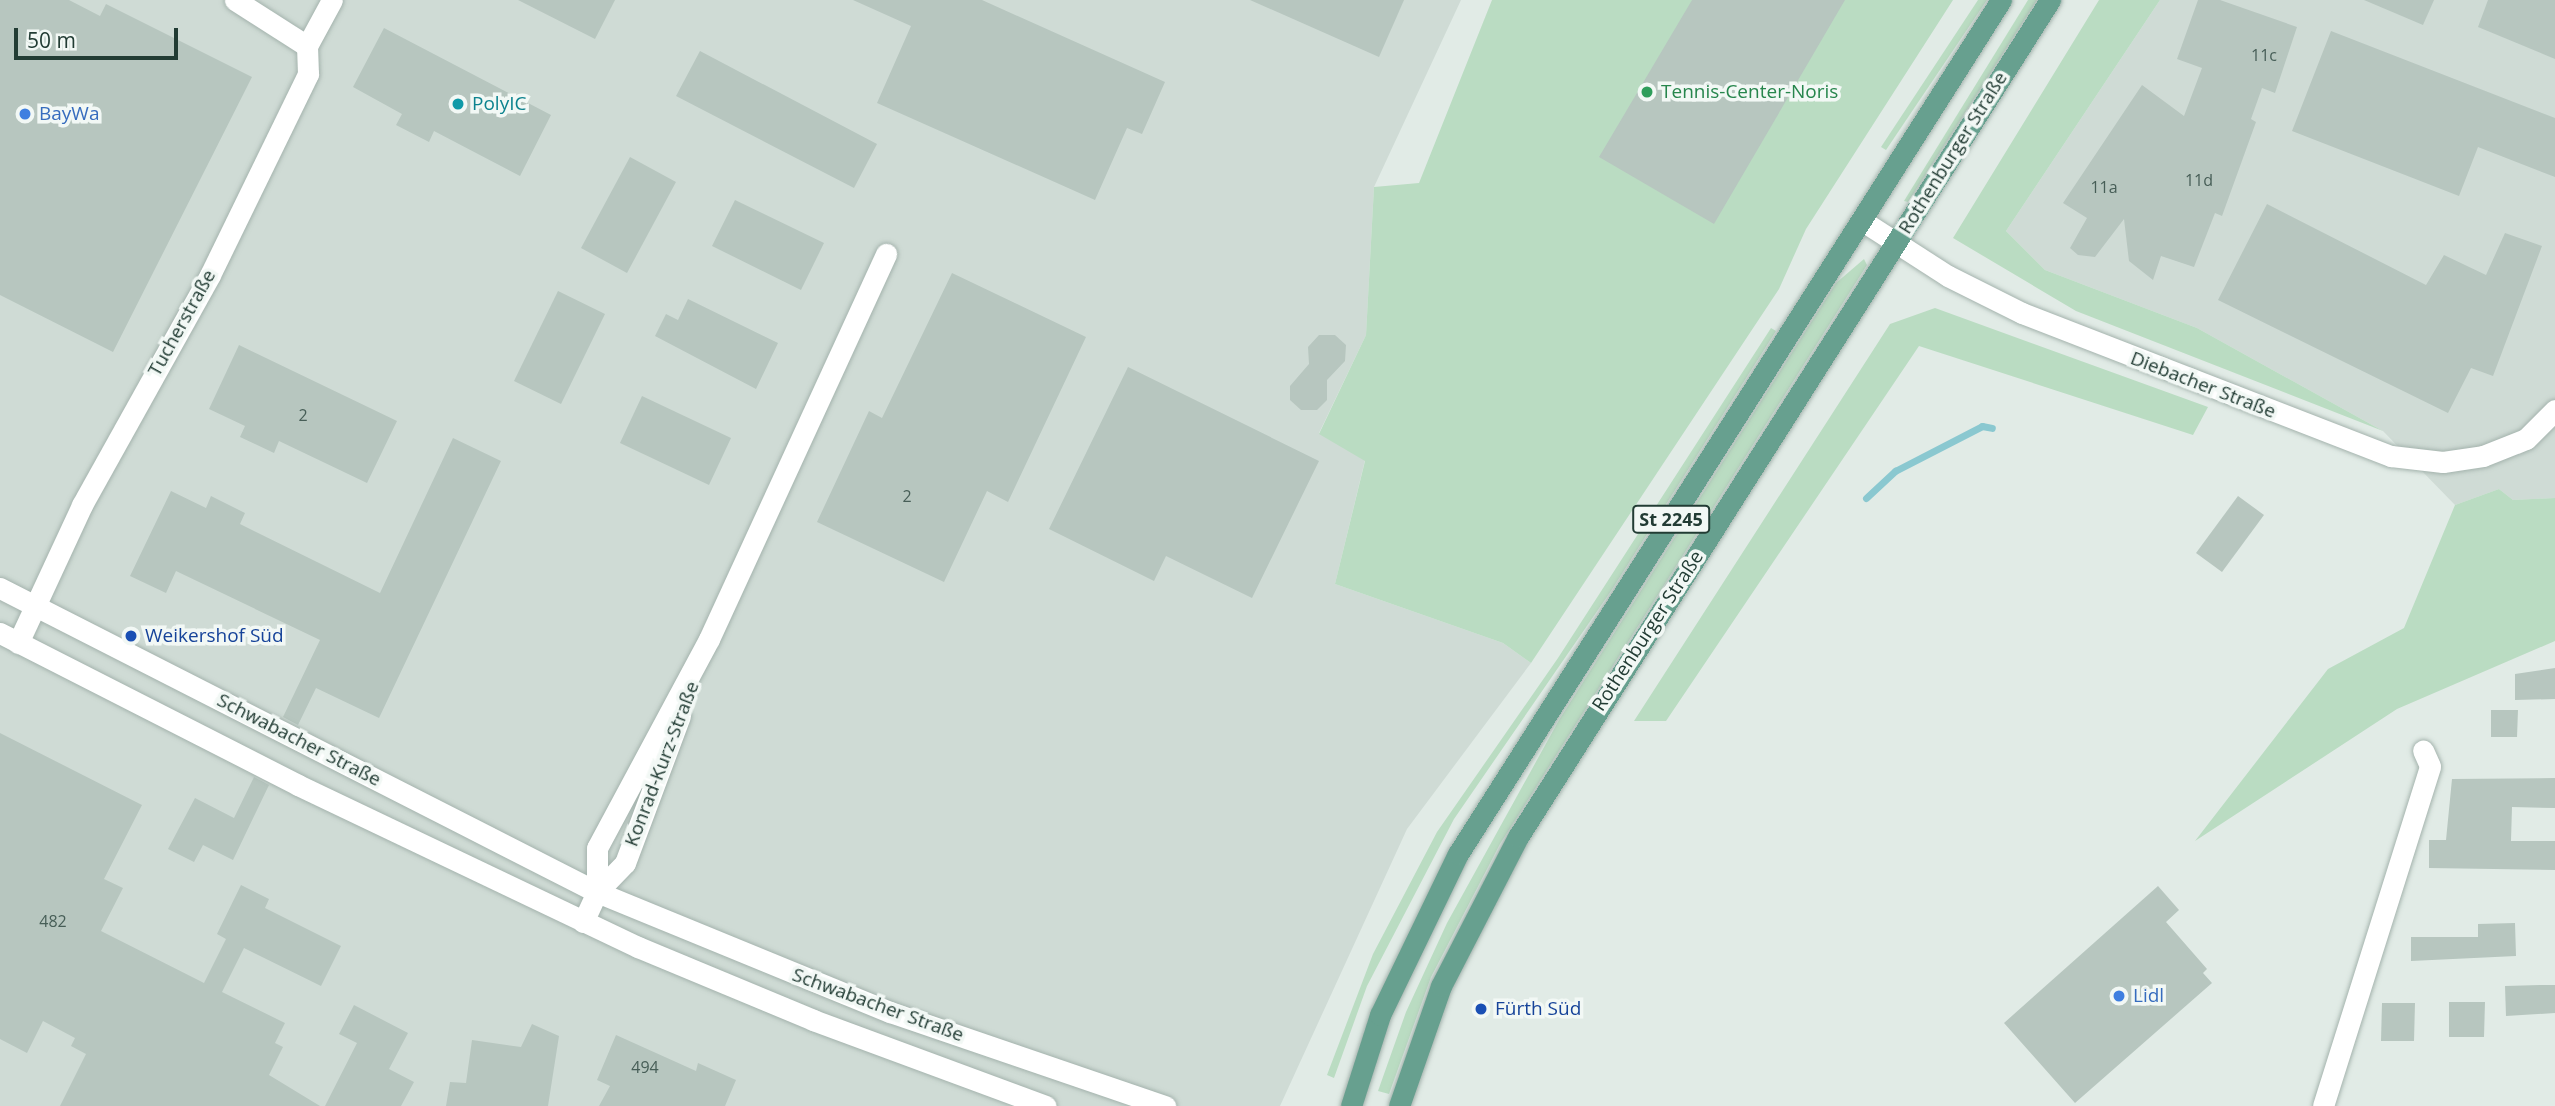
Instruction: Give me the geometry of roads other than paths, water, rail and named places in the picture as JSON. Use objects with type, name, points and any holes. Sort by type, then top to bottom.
[{"type":"main road","name":"Rothenburger Straße","points":[[1351,1106],[1380,1015],[1446,876],[2001,0]]},
{"type":"main road","name":"Rothenburger Straße","points":[[1399,1106],[1441,986],[1513,845],[2050,0]]},
{"type":"street","points":[[235,0],[307,46]]},
{"type":"street","name":"Tucherstraße","points":[[9,638],[36,607],[82,505],[209,275],[308,74],[307,46],[332,0]]},
{"type":"street","name":"Diebacher Straße","points":[[1861,220],[1948,276],[2058,329],[2391,456],[2443,462],[2483,456],[2526,439],[2555,410]]},
{"type":"street","name":"Konrad-Kurz-Straße","points":[[597,892],[597,848],[709,639],[886,254]]},
{"type":"street","name":"Schwabacher Straße","points":[[0,588],[597,892],[890,1012],[1165,1106]]},
{"type":"street","name":"Schwabacher Straße","points":[[9,638],[298,785],[583,922],[813,1020],[1046,1106]]},
{"type":"street","name":"Konrad-Kurz-Straße","points":[[597,892],[625,863],[709,639]]},
{"type":"street","points":[[2323,1106],[2430,766],[2423,750]]},
{"type":"street","points":[[583,922],[597,892]]},
{"type":"waterway","points":[[1866,498],[1895,471],[1982,426],[1992,428]]},
{"type":"place","name":"Tennis-Center-Noris","points":[[1647,92]]},
{"type":"place","name":"PolyIC","points":[[458,104]]},
{"type":"place","name":"BayWa","points":[[25,114]]},
{"type":"place","name":"Weikershof Süd","points":[[131,636]]},
{"type":"place","name":"Lidl","points":[[2119,996]]},
{"type":"place","name":"Fürth Süd","points":[[1481,1009]]}]
